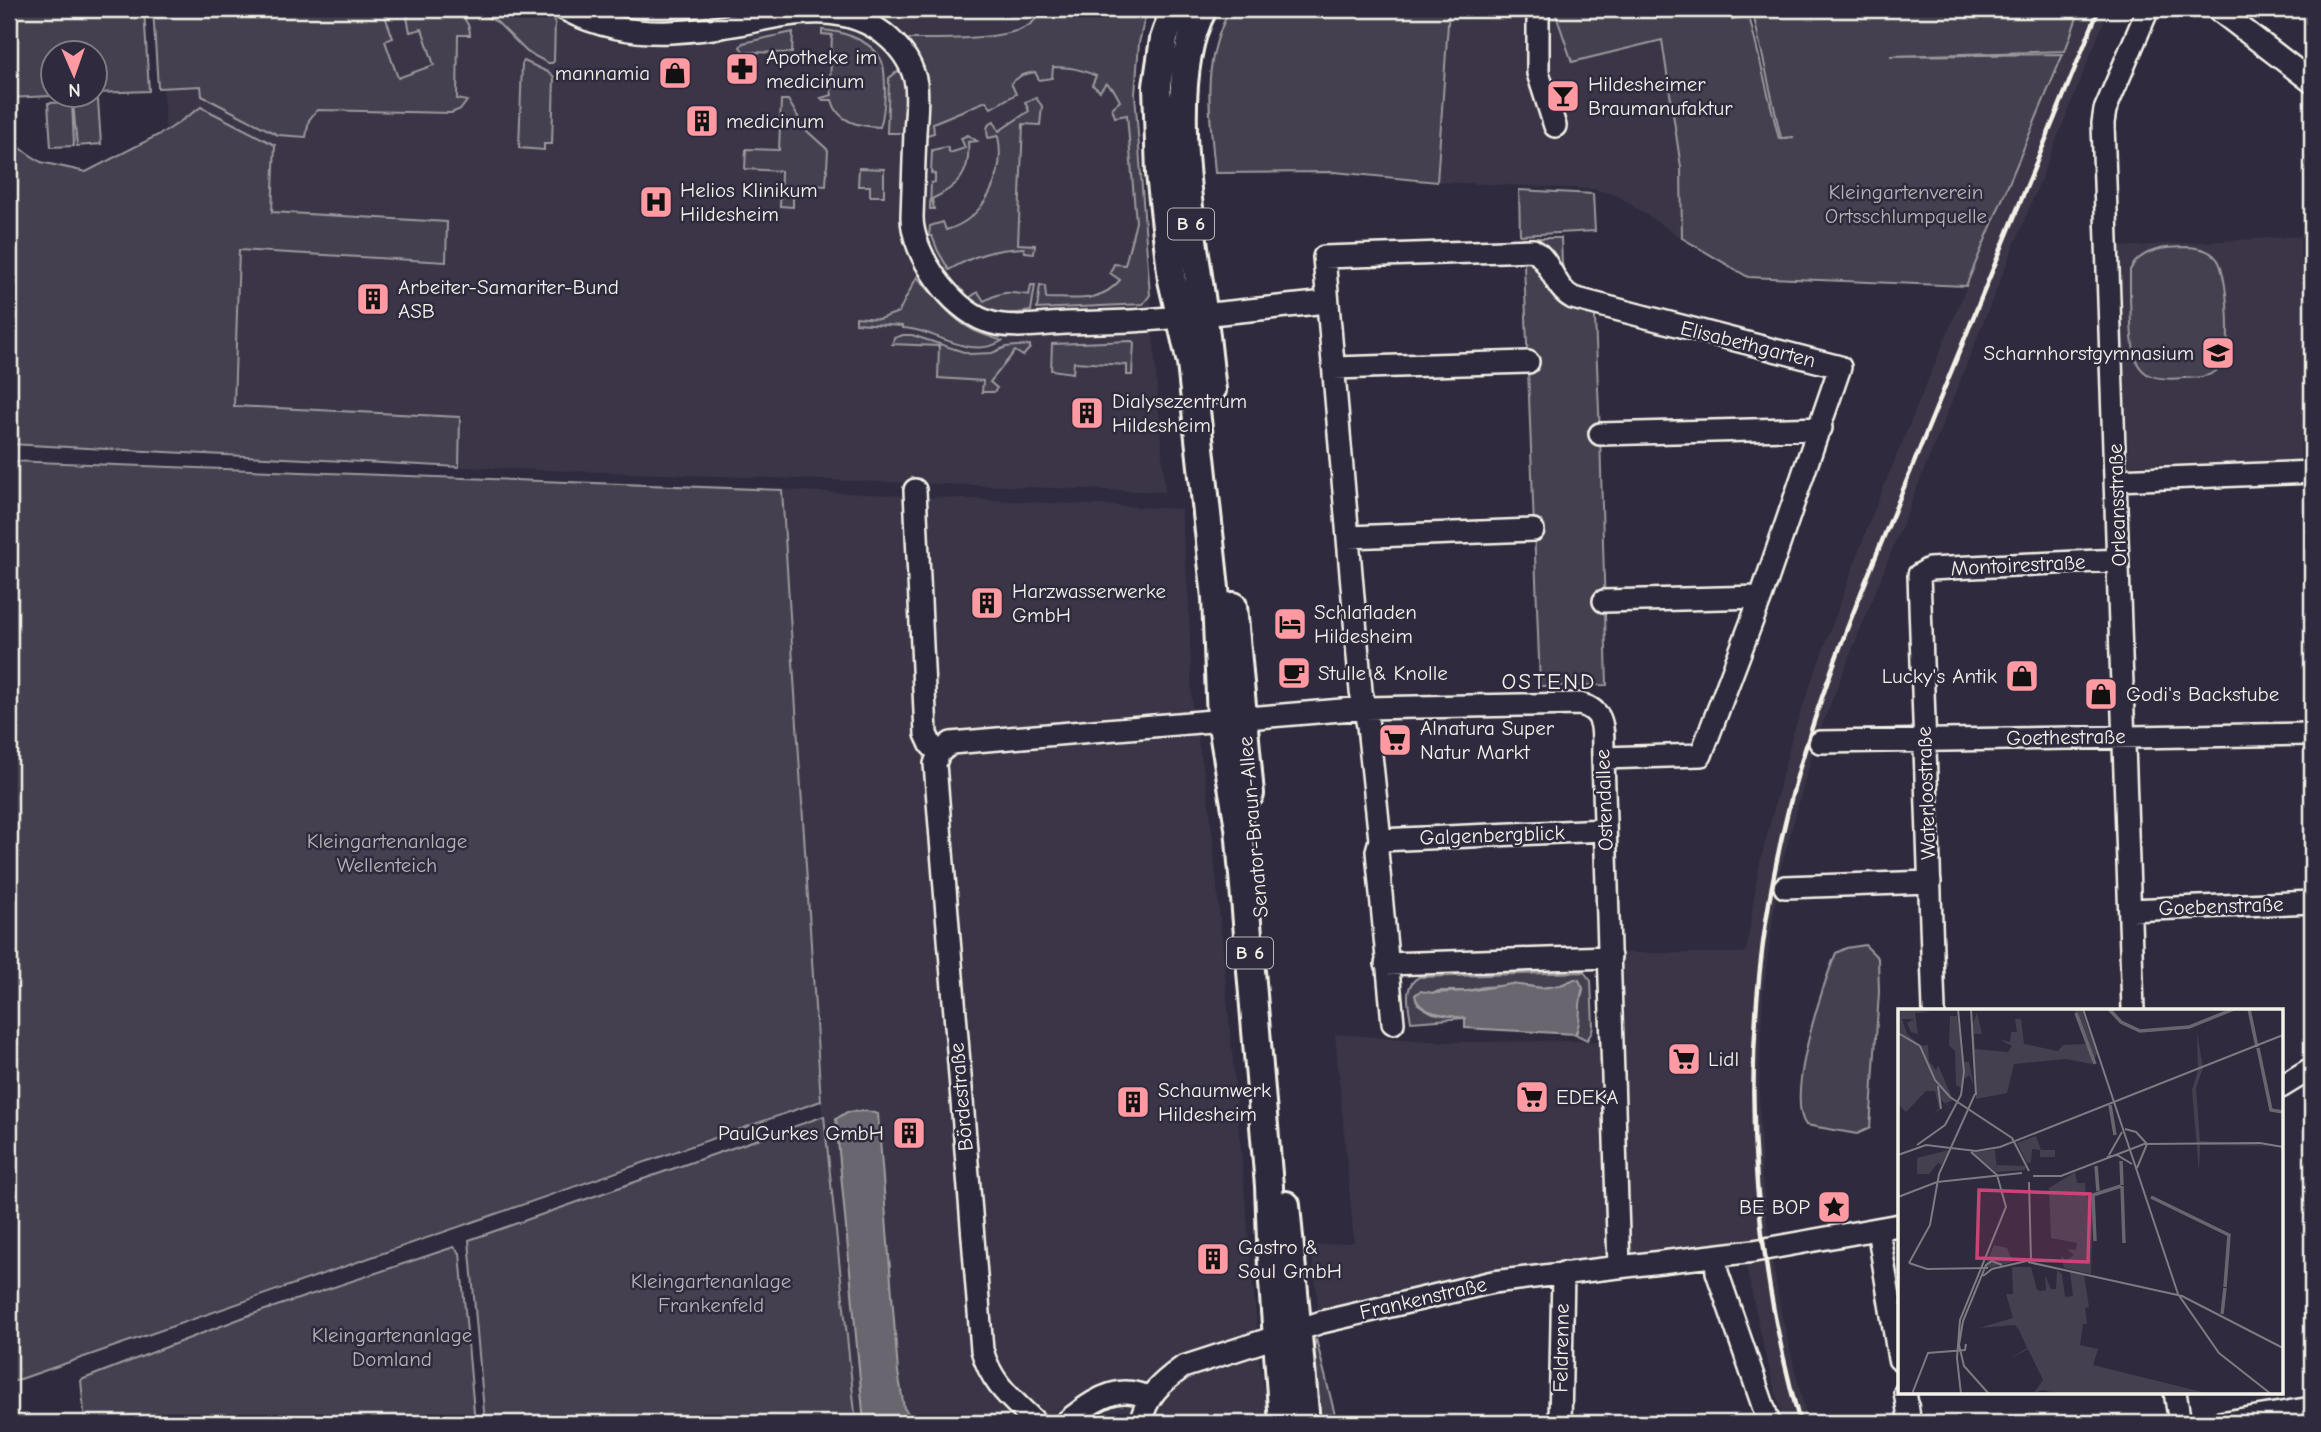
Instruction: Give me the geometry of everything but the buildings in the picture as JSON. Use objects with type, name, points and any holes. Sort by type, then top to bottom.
[{"type":"main road","name":"Senator-Braun-Allee","points":[[1174,9],[1160,61],[1157,119],[1160,174],[1171,266],[1192,316]]},
{"type":"main road","name":"Senator-Braun-Allee","points":[[1203,9],[1188,48],[1184,86],[1192,316],[1232,719],[1283,1178],[1288,1333],[1283,1423]]},
{"type":"main road","name":"Senator-Braun-Allee","points":[[1288,1333],[1306,1423]]},
{"type":"street","points":[[564,9],[613,27],[668,33],[721,27],[798,11],[828,11],[859,19],[884,33],[905,56],[916,86],[912,224],[921,252],[935,277],[967,310],[983,320],[1010,325],[1143,321],[1327,302],[1361,691],[1380,840],[1377,851],[1393,1023]]},
{"type":"street","points":[[1538,9],[1538,73],[1555,127]]},
{"type":"street","name":"Orleansstraße","points":[[2133,1009],[2103,123],[2105,110],[2148,9]]},
{"type":"street","points":[[2217,9],[2312,82]]},
{"type":"street","name":"Elisabethgarten","points":[[1327,302],[1324,257],[1533,250],[1538,253],[1566,295],[1840,367],[1761,597],[1701,755],[1603,758]]},
{"type":"street","points":[[1334,368],[1528,362]]},
{"type":"street","points":[[1600,434],[1821,428]]},
{"type":"street","points":[[2116,480],[2312,472]]},
{"type":"street","name":"Bördestraße","points":[[915,491],[926,734],[939,753],[934,764],[982,1350],[988,1370],[995,1381],[1036,1423]]},
{"type":"street","points":[[1348,537],[1533,530]]},
{"type":"street","name":"Montoirestraße","points":[[1919,575],[1929,569],[2118,560]]},
{"type":"street","name":"Waterloostraße","points":[[1919,575],[1934,1009]]},
{"type":"street","points":[[1604,601],[1761,597]]},
{"type":"street","name":"Ostendallee","points":[[1232,719],[1365,708],[1580,704],[1593,708],[1601,719],[1619,1267]]},
{"type":"street","points":[[939,753],[951,743],[1232,719]]},
{"type":"street","name":"Goethestraße","points":[[1820,742],[2312,734]]},
{"type":"street","name":"Galgenbergblick","points":[[1380,840],[1604,830]]},
{"type":"street","points":[[1785,887],[1930,882]]},
{"type":"street","name":"Goebenstraße","points":[[2130,910],[2312,902]]},
{"type":"street","points":[[1386,964],[1610,957]]},
{"type":"street","points":[[2282,1086],[2312,1068]]},
{"type":"street","name":"Frankenstraße","points":[[1141,1423],[1149,1397],[1183,1367],[1288,1333],[1457,1289],[1509,1279],[1716,1257],[1898,1225]]},
{"type":"street","points":[[1878,1229],[1898,1353]]},
{"type":"street","points":[[1716,1257],[1717,1272],[1769,1423]]},
{"type":"street","name":"Feldrenne","points":[[1560,1423],[1563,1273]]},
{"type":"street","points":[[1065,1423],[1115,1392],[1149,1397]]},
{"type":"street","points":[[1905,1394],[1910,1423]]},
{"type":"street","points":[[2175,1394],[2180,1423]]},
{"type":"street","points":[[2219,1423],[2312,1408]]},
{"type":"shaded area","name":"Helios Klinikum Hildesheim","points":[[158,9],[1147,9],[1139,43],[1135,94],[1165,492],[459,467],[186,452]]},
{"type":"shaded area","points":[[1449,9],[1554,9],[1572,62],[1662,40],[1681,167],[1682,238],[1616,195],[1593,189],[1437,182]]},
{"type":"shaded area","points":[[2080,9],[2109,9],[1816,740],[1779,875],[1763,992],[1759,1093],[1762,1176],[1782,1317],[1808,1423],[1784,1423],[1766,1358],[1744,1257],[1319,1313],[1311,1246],[1354,1242],[1335,1034],[1443,1042],[1620,1041],[1620,953],[1746,953],[1758,871],[1793,733],[1872,515]]},
{"type":"shaded area","name":"Scharnhorstgymnasium","points":[[2312,232],[2312,460],[2129,465],[2117,247],[2304,236]]},
{"type":"shaded area","points":[[782,490],[1181,509],[1189,604],[1192,707],[1212,831],[1260,1361],[1268,1423],[856,1423],[821,1101]]},
{"type":"shaded area","points":[[1579,980],[1583,988],[1579,1024],[1575,1034],[1465,1028],[1465,1018],[1428,1010],[1417,1002],[1415,995],[1420,991],[1468,991],[1511,984],[1542,988],[1561,985]]},
{"type":"shaded area","points":[[867,1111],[878,1114],[898,1372],[904,1408],[916,1423],[864,1423],[836,1119],[847,1112]]},
{"type":"green space","points":[[9,9],[144,9],[149,91],[108,93],[108,38],[38,38],[38,97],[9,98]]},
{"type":"green space","points":[[153,9],[399,9],[385,16],[393,38],[385,41],[398,78],[434,65],[422,29],[410,32],[407,17],[424,9],[445,9],[463,17],[468,25],[470,35],[458,35],[457,99],[467,101],[461,109],[451,113],[317,110],[309,120],[306,137],[278,135],[202,96],[201,86],[158,88]]},
{"type":"green space","points":[[471,9],[541,9],[555,21],[554,61],[548,63],[527,52],[497,22]]},
{"type":"green space","points":[[1045,9],[1147,9],[1139,43],[1135,94],[1150,295],[1143,304],[1037,309],[1040,285],[1045,286],[1046,298],[1076,299],[1095,296],[1112,288],[1120,280],[1110,273],[1114,264],[1125,265],[1136,222],[1127,115],[1115,117],[1112,108],[1120,101],[1106,83],[1100,91],[1092,85],[1096,76],[1065,67],[1053,67],[1052,78],[1039,80],[1035,72],[1022,75],[1011,83],[1016,94],[991,108],[986,101],[933,123],[934,133],[923,136],[903,39],[968,38],[1003,34],[1029,25]]},
{"type":"green space","points":[[1230,9],[1449,9],[1437,182],[1334,172],[1215,173],[1209,90],[1214,50]]},
{"type":"green space","name":"Kleingartenverein Ortsschlumpquelle","points":[[1554,9],[1730,9],[1732,19],[1749,16],[1779,139],[1794,137],[1781,138],[1752,9],[2080,9],[2065,51],[1890,56],[2063,54],[1966,286],[1748,277],[1682,238],[1681,167],[1662,40],[1572,62]]},
{"type":"green space","points":[[822,30],[858,39],[880,57],[884,68],[885,90],[880,127],[850,122],[839,114],[832,100],[821,98],[832,95],[832,35],[822,34]]},
{"type":"green space","points":[[793,32],[792,53],[744,52],[740,47],[743,43]]},
{"type":"green space","points":[[524,61],[554,77],[552,144],[544,144],[544,150],[519,148]]},
{"type":"green space","points":[[902,68],[907,82],[907,129],[904,133],[887,133],[889,78]]},
{"type":"green space","points":[[1036,98],[1042,106],[1040,125],[1023,124],[1018,244],[1035,245],[1034,253],[1025,252],[1024,248],[994,251],[967,260],[949,270],[932,236],[929,236],[930,226],[943,222],[946,230],[972,216],[982,205],[990,193],[999,165],[998,136],[988,138],[988,126],[994,121],[999,131],[1029,111],[1025,102]]},
{"type":"green space","points":[[781,100],[788,100],[806,130],[828,150],[826,186],[812,185],[811,192],[793,190],[793,207],[780,206],[781,171],[745,169],[746,149],[779,150]]},
{"type":"green space","points":[[201,107],[275,145],[272,212],[447,222],[446,262],[239,250],[234,406],[460,417],[459,467],[9,444],[9,141],[41,162],[86,172],[168,130]]},
{"type":"green space","points":[[48,108],[72,108],[74,146],[51,147]]},
{"type":"green space","points":[[74,108],[99,108],[101,144],[77,146]]},
{"type":"green space","points":[[968,135],[977,141],[968,142],[965,170],[956,183],[932,199],[934,209],[930,209],[931,183],[935,182],[935,174],[931,173],[932,150],[947,147],[950,153],[965,148],[961,138]]},
{"type":"green space","points":[[859,168],[884,169],[884,196],[870,196],[870,186],[858,186]]},
{"type":"green space","points":[[1519,190],[1593,194],[1595,231],[1520,235]]},
{"type":"green space","points":[[1523,238],[1561,238],[1566,283],[1594,295],[1607,685],[1540,686]]},
{"type":"green space","points":[[2188,247],[2211,253],[2221,267],[2227,312],[2226,356],[2215,372],[2206,376],[2175,379],[2155,377],[2141,368],[2134,354],[2130,317],[2130,270],[2141,257],[2155,250]]},
{"type":"green space","points":[[917,277],[963,324],[1002,341],[977,348],[902,326],[856,323],[856,317],[879,319],[899,312]]},
{"type":"green space","points":[[1031,285],[1035,285],[1031,311],[997,314],[982,309],[969,298],[978,292],[984,301],[1006,293],[1029,295]]},
{"type":"green space","points":[[912,335],[970,354],[992,353],[1006,347],[1030,345],[1030,348],[1023,356],[1015,351],[990,382],[997,388],[994,392],[982,392],[983,381],[938,378],[939,346],[892,344],[894,338]]},
{"type":"green space","points":[[1132,341],[1132,375],[1127,375],[1127,365],[1074,362],[1073,373],[1051,370],[1052,344]]},
{"type":"green space","name":"Kleingartenanlage Wellenteich","points":[[9,461],[782,490],[821,1101],[9,1383]]},
{"type":"green space","points":[[1865,945],[1878,958],[1879,992],[1870,1128],[1857,1134],[1806,1125],[1801,1111],[1803,1067],[1823,989],[1836,953],[1846,948]]},
{"type":"green space","points":[[1584,972],[1591,981],[1593,1026],[1587,1040],[1575,1034],[1583,990],[1575,979],[1561,985],[1542,988],[1519,985],[1483,987],[1468,991],[1438,991],[1418,1004],[1433,1013],[1465,1018],[1411,1022],[1408,991],[1419,977]]},
{"type":"green space","name":"Kleingartenanlage Frankenfeld","points":[[824,1116],[856,1423],[485,1423],[469,1240]]},
{"type":"green space","name":"Kleingartenanlage Domland","points":[[454,1247],[460,1253],[475,1423],[85,1423],[81,1380],[247,1316]]},
{"type":"green space","points":[[1316,1339],[1337,1423],[1318,1423],[1314,1347]]},
{"type":"railway","points":[[1800,1423],[1780,1344],[1766,1264],[1757,1184],[1754,1104],[1756,1024],[1763,944],[1776,864],[1795,784],[1837,654],[2099,9]]},
{"type":"place","name":"Apotheke im medicinum","points":[[742,69]]},
{"type":"place","name":"mannamia","points":[[675,73]]},
{"type":"place","name":"Hildesheimer Braumanufaktur","points":[[1563,96]]},
{"type":"place","name":"medicinum","points":[[702,121]]},
{"type":"place","name":"Helios Klinikum Hildesheim","points":[[656,202]]},
{"type":"place","name":"Arbeiter-Samariter-Bund ASB","points":[[373,299]]},
{"type":"place","name":"Scharnhorstgymnasium","points":[[2218,353]]},
{"type":"place","name":"Dialysezentrum Hildesheim","points":[[1087,413]]},
{"type":"place","name":"Harzwasserwerke GmbH","points":[[987,603]]},
{"type":"place","name":"Schlafladen Hildesheim","points":[[1290,624]]},
{"type":"place","name":"Stulle & Knolle","points":[[1294,673]]},
{"type":"place","name":"Lucky's Antik","points":[[2022,676]]},
{"type":"place","name":"Godi's Backstube","points":[[2101,694]]},
{"type":"place","name":"Alnatura Super Natur Markt","points":[[1395,740]]},
{"type":"place","name":"Lidl","points":[[1684,1059]]},
{"type":"place","name":"EDEKA","points":[[1532,1097]]},
{"type":"place","name":"Schaumwerk Hildesheim","points":[[1133,1102]]},
{"type":"place","name":"PaulGurkes GmbH","points":[[909,1133]]},
{"type":"place","name":"BE BOP","points":[[1834,1207]]},
{"type":"place","name":"Gastro & Soul GmbH","points":[[1213,1259]]},
{"type":"district","name":"OSTEND","points":[[1549,681]]}]
